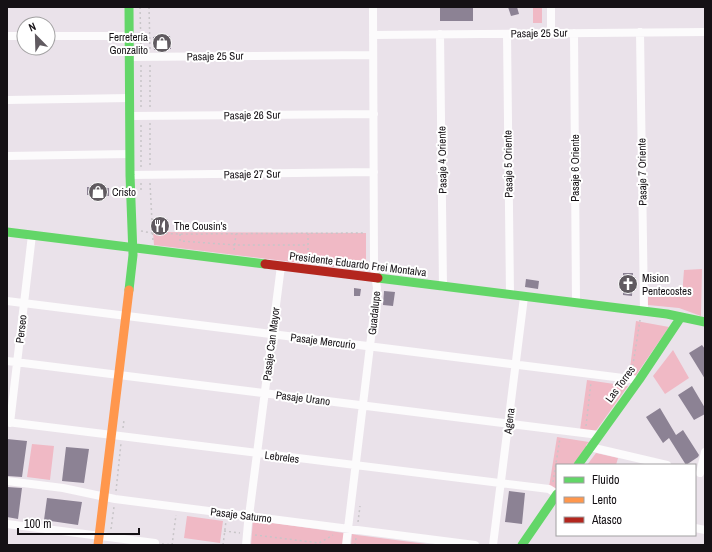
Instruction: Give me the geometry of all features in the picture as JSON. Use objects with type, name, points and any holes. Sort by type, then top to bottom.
[{"type":"street","points":[[99,540],[133,248],[130,175],[129,7]]},
{"type":"street","name":"Guadalupe","points":[[346,545],[345,529],[356,466],[378,288],[374,268],[373,7]]},
{"type":"street","points":[[551,7],[551,33]]},
{"type":"street","name":"Pasaje 7 Oriente","points":[[640,32],[642,311]]},
{"type":"street","name":"Pasaje 25 Sur","points":[[373,35],[705,32]]},
{"type":"street","name":"Pasaje 6 Oriente","points":[[574,33],[576,303]]},
{"type":"street","name":"Pasaje 4 Oriente","points":[[440,34],[443,287]]},
{"type":"street","name":"Pasaje 5 Oriente","points":[[507,34],[510,295]]},
{"type":"street","points":[[56,36],[129,36]]},
{"type":"street","name":"Pasaje 25 Sur","points":[[129,57],[373,55]]},
{"type":"street","points":[[7,100],[130,98]]},
{"type":"street","name":"Pasaje 26 Sur","points":[[130,116],[374,114]]},
{"type":"street","points":[[7,156],[130,154]]},
{"type":"street","name":"Pasaje 27 Sur","points":[[130,175],[374,172]]},
{"type":"street","name":"Presidente Eduardo Frei Montalva","points":[[7,232],[642,311],[705,322]]},
{"type":"street","name":"Perseo","points":[[9,423],[32,235]]},
{"type":"street","name":"Pasaje Can Mayor","points":[[246,545],[281,266]]},
{"type":"street","name":"Agena","points":[[493,545],[524,297]]},
{"type":"street","name":"Pasaje Mercurio","points":[[7,301],[635,380]]},
{"type":"street","name":"Las Torres","points":[[579,464],[635,380],[681,317]]},
{"type":"street","name":"Pasaje Urano","points":[[7,361],[599,435]]},
{"type":"street","name":"Lebreles","points":[[9,423],[501,484],[555,493]]},
{"type":"street","points":[[590,447],[663,464]]},
{"type":"street","points":[[700,473],[705,452]]},
{"type":"street","name":"Pasaje Saturno","points":[[7,481],[63,488],[105,496],[115,500],[226,514],[249,520],[345,529],[475,545]]},
{"type":"street","points":[[522,545],[555,493]]},
{"type":"street","points":[[7,524],[99,540],[155,543]]},
{"type":"path","points":[[141,231],[180,234],[308,234],[374,232]]},
{"type":"path","points":[[180,234],[180,245]]},
{"type":"path","points":[[234,251],[236,234]]},
{"type":"path","points":[[308,234],[308,261]]},
{"type":"path","points":[[180,241],[235,245],[308,245]]},
{"type":"path","points":[[635,380],[642,311]]},
{"type":"path","points":[[585,433],[592,374]]},
{"type":"path","points":[[558,464],[561,430]]},
{"type":"path","points":[[555,493],[556,482]]},
{"type":"path","points":[[155,543],[173,545],[177,507]]},
{"type":"path","points":[[223,545],[226,514]]},
{"type":"path","points":[[224,531],[320,544],[345,529]]},
{"type":"shaded area","points":[[533,7],[542,7],[542,23],[533,23]]},
{"type":"shaded area","points":[[153,232],[366,233],[366,271],[154,245]]},
{"type":"shaded area","points":[[702,269],[701,316],[679,308],[648,305],[648,297],[682,296],[684,270]]},
{"type":"shaded area","points":[[636,321],[669,327],[634,378],[629,376]]},
{"type":"shaded area","points":[[673,350],[689,378],[665,394],[653,376]]},
{"type":"shaded area","points":[[587,380],[628,386],[595,432],[580,430]]},
{"type":"shaded area","points":[[557,437],[589,442],[574,464],[556,464],[556,489],[549,487]]},
{"type":"shaded area","points":[[32,444],[54,446],[50,480],[27,477]]},
{"type":"shaded area","points":[[596,453],[618,458],[616,464],[588,464]]},
{"type":"shaded area","points":[[187,516],[223,521],[220,543],[184,538]]},
{"type":"shaded area","points":[[253,520],[344,533],[343,545],[251,545]]},
{"type":"shaded area","points":[[352,534],[357,535],[434,545],[351,545]]},
{"type":"building","points":[[440,7],[473,7],[473,21],[440,21]]},
{"type":"building","points":[[508,7],[517,7],[519,14],[511,16]]},
{"type":"building","name":"Ferretería Gonzalito","points":[[170,36],[171,49],[154,50],[153,37]]},
{"type":"building","name":"Cristo","points":[[87,187],[109,188],[109,196],[87,195]]},
{"type":"building","name":"The Cousin's","points":[[155,220],[165,220],[165,231],[155,231]]},
{"type":"building","name":"Mision Pentecostes","points":[[623,273],[633,273],[632,296],[623,295]]},
{"type":"building","points":[[526,279],[539,281],[538,289],[525,287]]},
{"type":"building","points":[[354,288],[361,289],[360,296],[354,296]]},
{"type":"building","points":[[384,291],[395,292],[393,306],[383,305]]},
{"type":"building","points":[[702,345],[705,349],[705,379],[689,353]]},
{"type":"building","points":[[692,386],[705,408],[705,414],[694,420],[678,395]]},
{"type":"building","points":[[660,408],[676,435],[683,430],[699,455],[698,457],[685,464],[669,438],[663,443],[646,417]]},
{"type":"building","points":[[7,439],[27,441],[22,477],[7,476]]},
{"type":"building","points":[[66,447],[89,449],[84,483],[62,481]]},
{"type":"building","points":[[7,487],[22,488],[18,519],[7,517]]},
{"type":"building","points":[[509,491],[525,493],[522,524],[505,522]]},
{"type":"building","points":[[47,498],[82,502],[78,525],[44,520]]},
{"type":"traffic: fast","points":[[129,7],[130,175],[133,255],[129,290]]},
{"type":"traffic: fast","points":[[7,232],[265,264]]},
{"type":"traffic: fast","points":[[378,278],[667,314],[705,322]]},
{"type":"traffic: fast","points":[[579,464],[639,380],[681,317]]},
{"type":"traffic: fast","points":[[522,545],[556,495]]},
{"type":"traffic: slow","points":[[98,545],[129,290]]},
{"type":"traffic: jam","points":[[265,264],[378,278]]},
{"type":"place","name":"Ferretería Gonzalito","points":[[162,43]]},
{"type":"place","name":"Cristo","points":[[98,192]]},
{"type":"place","name":"The Cousin's","points":[[160,226]]},
{"type":"place","name":"Mision Pentecostes","points":[[628,284]]}]
